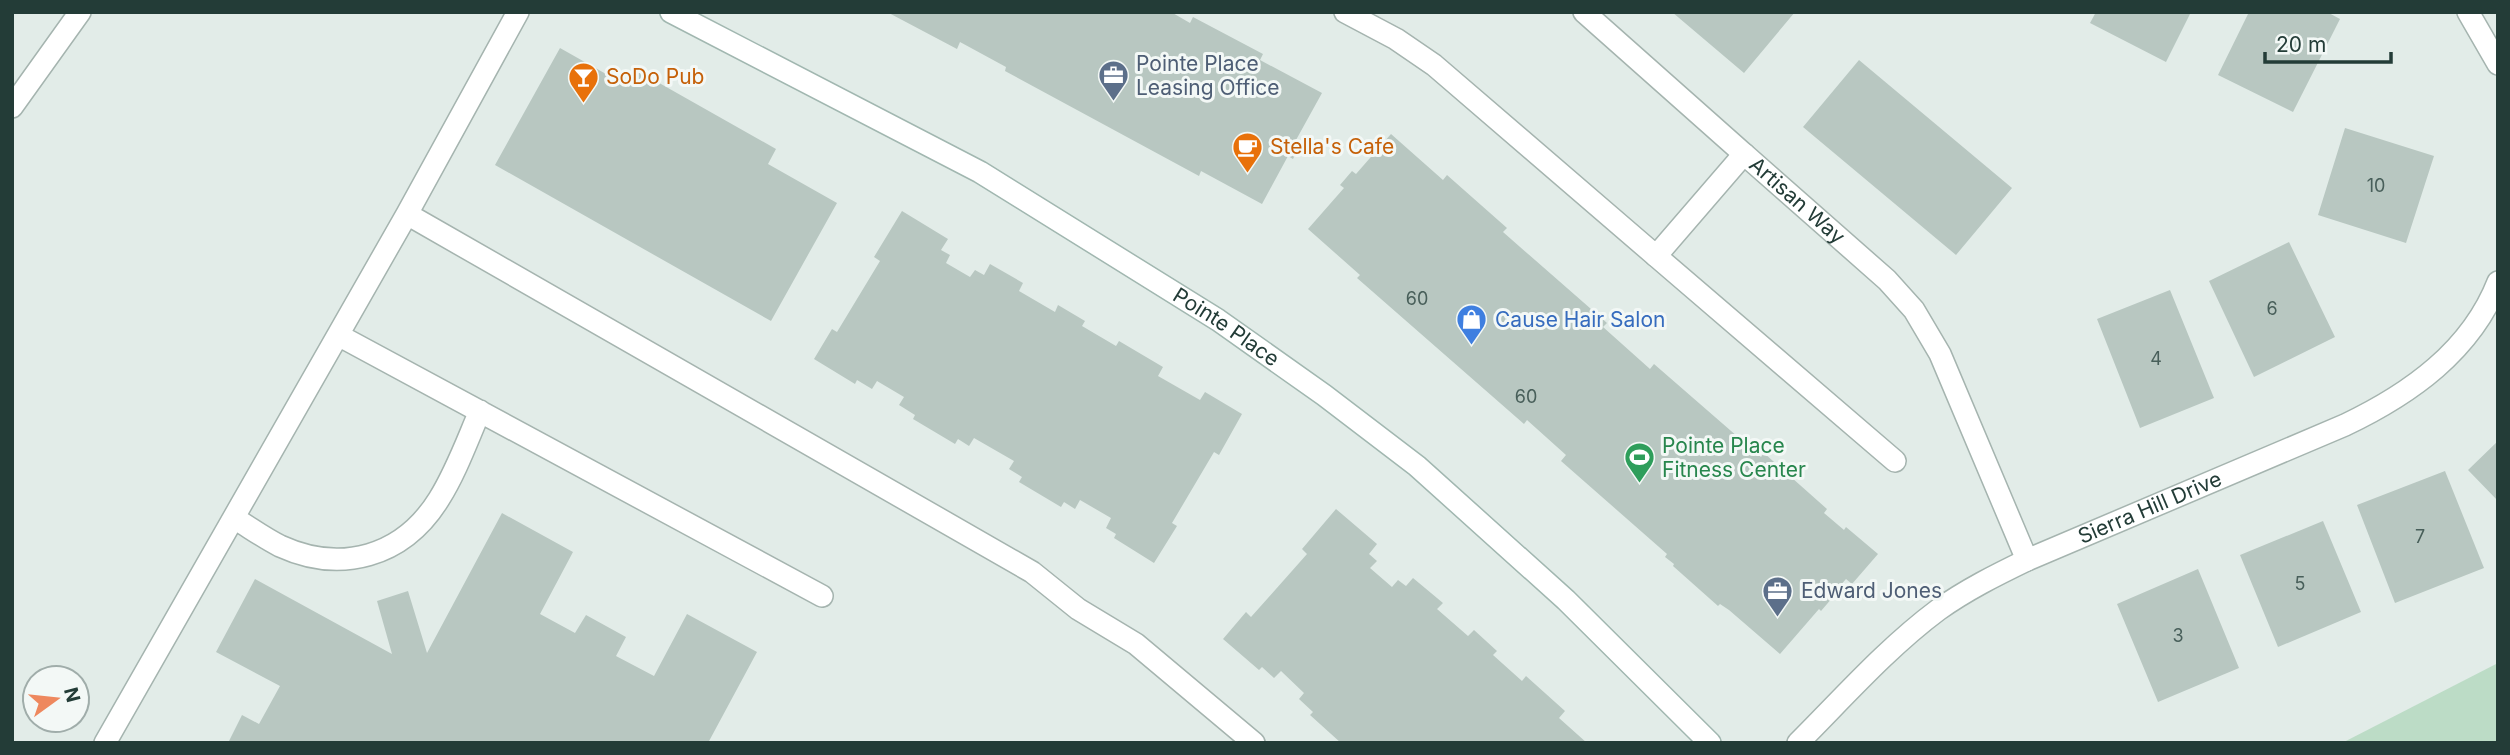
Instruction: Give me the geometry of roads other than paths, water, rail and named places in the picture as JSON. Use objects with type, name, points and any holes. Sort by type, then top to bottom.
[{"type":"street","points":[[12,107],[80,12]]},
{"type":"street","points":[[106,743],[407,214],[518,12]]},
{"type":"street","name":"Pointe Place","points":[[671,12],[980,173],[1218,320],[1324,395],[1417,466],[1566,600],[1710,743]]},
{"type":"street","points":[[1345,12],[1396,39],[1434,65],[1895,461]]},
{"type":"street","points":[[1584,12],[1744,154]]},
{"type":"street","points":[[2468,12],[2498,64]]},
{"type":"street","name":"Artisan Way","points":[[1656,256],[1744,154],[1887,280],[1914,310],[1940,354],[2027,560]]},
{"type":"street","points":[[407,214],[1032,572],[1078,609],[1136,644],[1254,743]]},
{"type":"street","name":"Sierra Hill Drive","points":[[1798,743],[1901,640],[1938,610],[1981,582],[2383,407],[2418,385],[2448,357],[2474,325],[2498,282]]},
{"type":"street","points":[[338,335],[822,596]]},
{"type":"street","points":[[234,518],[279,545],[314,557],[346,560],[370,555],[397,543],[420,524],[438,500],[480,411]]},
{"type":"place","name":"Pointe Place Leasing Office","points":[[1113,103]]},
{"type":"place","name":"SoDo Pub","points":[[583,104]]},
{"type":"place","name":"Stella's Cafe","points":[[1247,174]]},
{"type":"place","name":"Cause Hair Salon","points":[[1472,347]]},
{"type":"place","name":"Pointe Place Fitness Center","points":[[1639,485]]},
{"type":"place","name":"Edward Jones","points":[[1778,618]]}]
